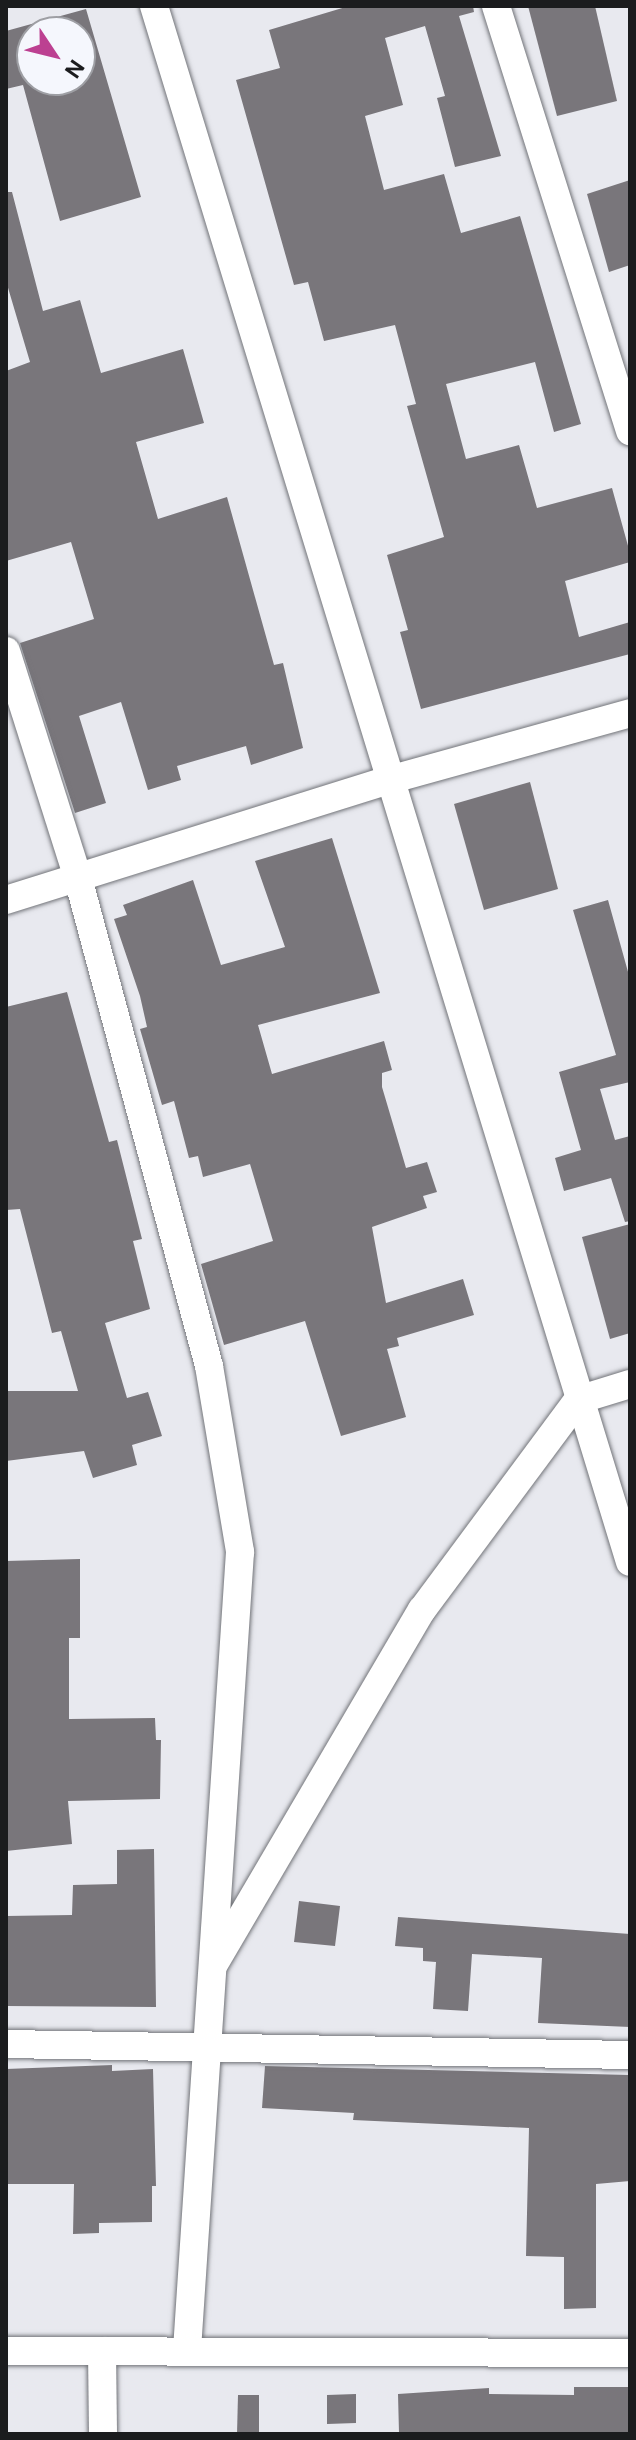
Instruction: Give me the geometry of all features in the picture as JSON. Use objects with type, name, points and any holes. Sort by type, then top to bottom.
[{"type":"street","points":[[154,6],[630,1562]]},
{"type":"street","points":[[496,6],[630,431]]},
{"type":"street","points":[[6,651],[78,878],[209,1366],[240,1552],[187,2351]]},
{"type":"street","points":[[6,900],[389,780],[630,713]]},
{"type":"street","points":[[211,1969],[422,1610],[578,1400],[630,1384]]},
{"type":"street","points":[[6,2044],[205,2045],[630,2055]]},
{"type":"street","points":[[6,2351],[630,2353]]},
{"type":"street","points":[[102,2351],[103,2434]]},
{"type":"building","points":[[349,6],[473,6],[474,12],[459,16],[501,156],[455,167],[437,98],[445,96],[425,26],[385,38],[403,105],[365,116],[384,190],[444,174],[461,233],[520,216],[581,424],[554,432],[535,362],[446,384],[466,459],[519,445],[537,508],[612,488],[630,553],[630,562],[565,581],[579,637],[630,622],[630,654],[421,709],[400,632],[408,630],[387,555],[444,537],[407,406],[416,404],[395,325],[324,341],[308,282],[294,285],[236,80],[280,68],[269,30]]},
{"type":"building","points":[[528,6],[595,6],[617,101],[557,116]]},
{"type":"building","points":[[86,9],[88,16],[61,16]]},
{"type":"building","points":[[16,28],[16,87],[6,89],[6,31]]},
{"type":"building","points":[[96,43],[141,197],[60,221],[26,96],[96,96]]},
{"type":"building","points":[[630,180],[630,265],[609,272],[587,194]]},
{"type":"building","points":[[6,192],[12,192],[43,311],[80,300],[101,373],[183,349],[204,423],[136,442],[158,519],[227,497],[274,665],[283,663],[303,748],[251,765],[246,746],[177,766],[181,780],[148,790],[121,702],[79,716],[106,803],[75,813],[20,643],[94,619],[71,542],[6,561],[6,371],[30,362],[6,281]]},
{"type":"building","points":[[530,782],[558,889],[484,910],[454,804]]},
{"type":"building","points":[[332,838],[380,993],[258,1025],[272,1074],[384,1041],[392,1070],[382,1073],[382,1087],[406,1168],[427,1162],[437,1192],[423,1196],[427,1208],[372,1227],[386,1303],[463,1279],[474,1315],[397,1338],[399,1346],[387,1349],[406,1417],[341,1436],[305,1321],[224,1345],[201,1264],[273,1241],[250,1164],[203,1177],[198,1156],[189,1158],[174,1101],[162,1105],[140,1029],[147,1027],[140,996],[114,919],[127,915],[123,905],[193,880],[221,965],[285,947],[255,861]]},
{"type":"building","points":[[608,900],[630,979],[630,1082],[600,1089],[615,1140],[630,1136],[630,1221],[625,1222],[611,1178],[564,1191],[555,1158],[581,1150],[559,1072],[616,1055],[573,910]]},
{"type":"building","points":[[67,992],[109,1142],[117,1140],[142,1239],[133,1241],[150,1309],[105,1323],[127,1398],[148,1392],[162,1436],[132,1445],[137,1465],[93,1478],[84,1451],[6,1461],[6,1391],[78,1391],[61,1331],[52,1333],[20,1209],[6,1210],[6,1007]]},
{"type":"building","points":[[630,1224],[630,1333],[610,1339],[582,1237]]},
{"type":"building","points":[[80,1559],[80,1638],[69,1638],[69,1719],[155,1718],[156,1740],[161,1740],[160,1799],[68,1801],[72,1844],[6,1851],[6,1561]]},
{"type":"building","points":[[154,1849],[156,2007],[6,2006],[6,1916],[72,1915],[73,1885],[117,1884],[117,1850]]},
{"type":"building","points":[[299,1901],[340,1906],[335,1946],[294,1942]]},
{"type":"building","points":[[398,1917],[630,1934],[630,2027],[538,2023],[542,1958],[472,1954],[468,2011],[433,2009],[436,1962],[423,1961],[423,1948],[395,1946]]},
{"type":"building","points":[[112,2065],[112,2071],[153,2069],[156,2186],[152,2186],[152,2222],[99,2223],[99,2233],[73,2234],[74,2184],[6,2184],[6,2069]]},
{"type":"building","points":[[265,2066],[630,2075],[630,2181],[596,2184],[596,2308],[564,2309],[564,2257],[526,2256],[529,2128],[353,2120],[354,2113],[262,2108]]},
{"type":"building","points":[[574,2387],[630,2387],[630,2434],[399,2433],[398,2394],[489,2388],[489,2394],[574,2395]]},
{"type":"building","points":[[356,2394],[356,2423],[327,2424],[327,2395]]},
{"type":"building","points":[[238,2395],[259,2395],[259,2434],[237,2434]]}]
